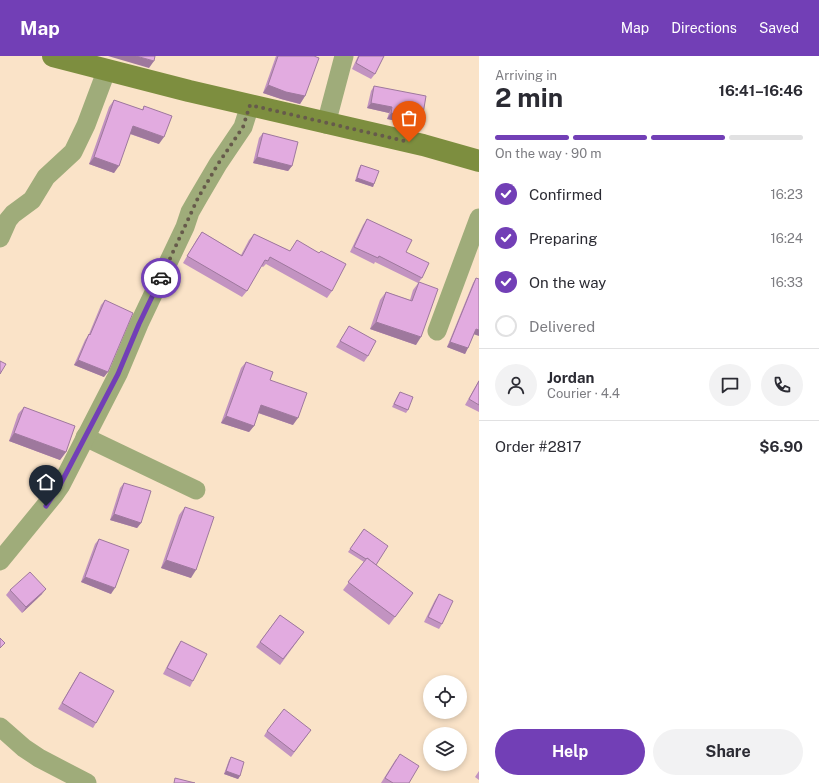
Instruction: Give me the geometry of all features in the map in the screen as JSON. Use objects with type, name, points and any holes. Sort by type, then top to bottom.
[{"type":"street","points":[[53,56],[326,124],[423,145],[479,161]]},
{"type":"street","points":[[326,124],[344,56]]},
{"type":"street","points":[[0,238],[8,220],[13,214],[32,200],[46,177],[73,152],[86,125],[107,69]]},
{"type":"street","points":[[0,561],[54,495],[118,374],[139,324],[185,227],[190,212],[218,164],[243,127],[250,105]]},
{"type":"street","points":[[437,331],[479,218]]},
{"type":"street","points":[[85,437],[196,490]]},
{"type":"street","points":[[0,727],[24,748],[39,758],[87,783]]},
{"type":"building","points":[[136,56],[155,56],[154,61]]},
{"type":"building","points":[[278,56],[314,56],[319,58],[305,96],[286,92],[268,85]]},
{"type":"building","points":[[359,56],[384,56],[375,74],[356,63]]},
{"type":"building","points":[[374,86],[426,96],[422,120],[391,113],[392,107],[371,103]]},
{"type":"building","points":[[114,100],[143,110],[144,106],[172,116],[164,137],[133,126],[119,166],[94,157]]},
{"type":"building","points":[[263,133],[298,142],[292,166],[257,157]]},
{"type":"building","points":[[361,165],[379,171],[374,184],[357,178]]},
{"type":"building","points":[[367,219],[412,240],[406,252],[429,263],[422,278],[379,256],[378,258],[354,247]]},
{"type":"building","points":[[202,232],[242,256],[254,234],[290,251],[297,240],[319,253],[321,251],[346,264],[332,291],[270,257],[268,261],[265,260],[247,291],[187,256]]},
{"type":"building","points":[[476,278],[479,279],[479,330],[476,329],[468,348],[450,342]]},
{"type":"building","points":[[419,282],[438,289],[421,337],[376,322],[386,292],[412,301]]},
{"type":"building","points":[[105,300],[133,313],[108,372],[78,360]]},
{"type":"building","points":[[349,326],[376,341],[368,356],[340,341]]},
{"type":"building","points":[[0,361],[6,364],[0,374]]},
{"type":"building","points":[[246,362],[273,372],[270,380],[307,393],[298,418],[261,405],[254,426],[226,416]]},
{"type":"building","points":[[479,381],[479,405],[469,399]]},
{"type":"building","points":[[400,392],[413,397],[408,410],[394,404]]},
{"type":"building","points":[[24,407],[75,426],[66,452],[14,433]]},
{"type":"building","points":[[124,483],[151,491],[141,523],[114,514]]},
{"type":"building","points":[[185,507],[214,517],[196,570],[166,560]]},
{"type":"building","points":[[364,529],[388,546],[376,565],[367,558],[366,559],[350,549]]},
{"type":"building","points":[[99,539],[129,550],[115,588],[85,577]]},
{"type":"building","points":[[367,558],[413,593],[395,617],[348,582]]},
{"type":"building","points":[[30,572],[46,589],[26,607],[10,590]]},
{"type":"building","points":[[439,594],[453,601],[442,624],[428,617]]},
{"type":"building","points":[[280,615],[304,632],[283,659],[260,642]]},
{"type":"building","points":[[0,638],[5,643],[0,648]]},
{"type":"building","points":[[181,641],[207,654],[193,681],[167,668]]},
{"type":"building","points":[[80,672],[114,691],[96,723],[62,703]]},
{"type":"building","points":[[284,709],[311,730],[294,752],[267,731]]},
{"type":"building","points":[[400,754],[419,766],[409,783],[393,783],[385,778]]},
{"type":"building","points":[[231,757],[244,762],[240,776],[226,771]]},
{"type":"building","points":[[175,778],[195,783],[174,783]]},
{"type":"way so far","points":[[161,278],[185,227],[190,212],[218,164],[243,127],[250,105],[326,124],[409,142]]},
{"type":"route","points":[[46,506],[60,485],[118,374],[139,324],[161,278]]}]
